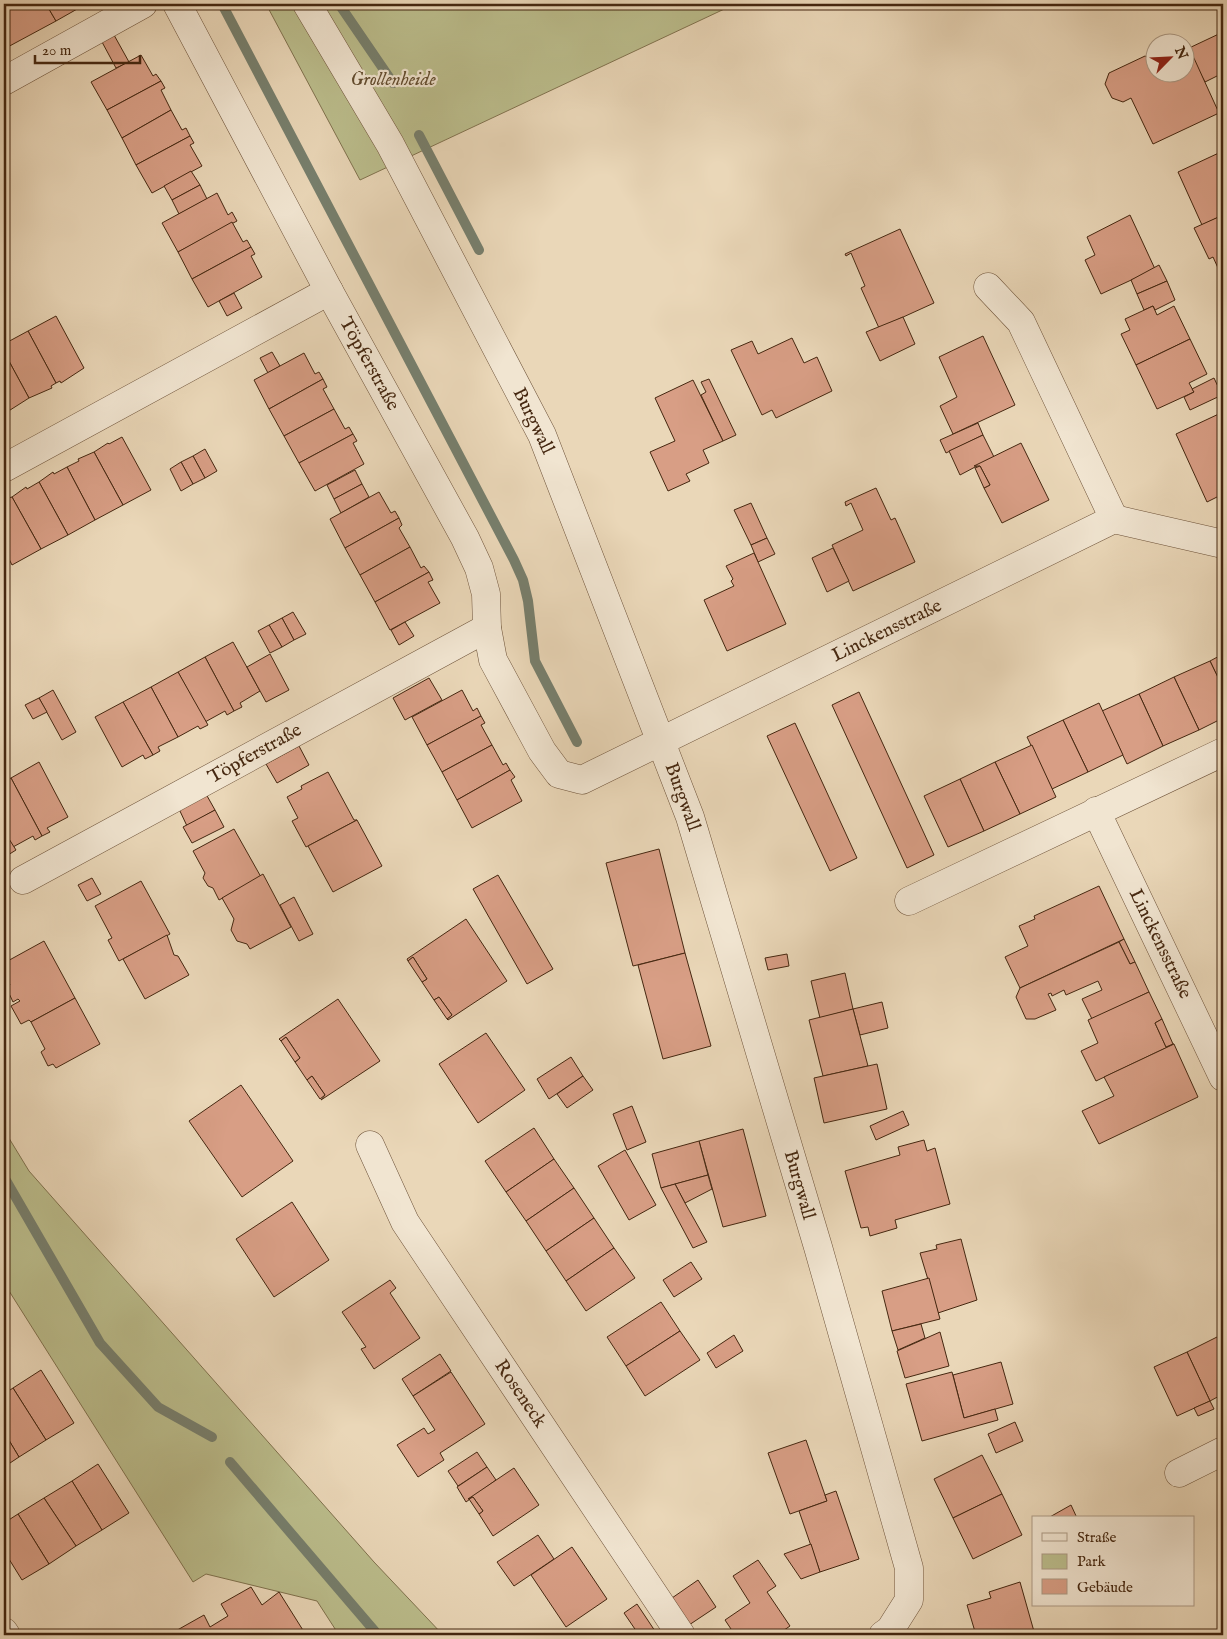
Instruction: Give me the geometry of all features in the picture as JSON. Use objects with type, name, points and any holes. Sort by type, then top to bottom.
[{"type":"street","points":[[4,81],[143,4]]},
{"type":"street","name":"Töpferstraße","points":[[177,4],[329,291],[472,553],[486,594],[487,628],[493,660],[542,751],[559,774],[582,780],[661,742]]},
{"type":"street","name":"Burgwall","points":[[307,4],[390,144],[542,435],[690,817],[818,1247],[909,1568],[909,1600],[890,1630],[884,1635]]},
{"type":"street","points":[[988,287],[1020,322],[1114,519],[1223,544]]},
{"type":"street","points":[[4,468],[329,291]]},
{"type":"street","name":"Linckensstraße","points":[[661,742],[1114,519]]},
{"type":"street","name":"Töpferstraße","points":[[23,880],[487,628]]},
{"type":"street","points":[[909,901],[1223,752]]},
{"type":"street","name":"Linckensstraße","points":[[1096,811],[1223,1077]]},
{"type":"street","name":"Roseneck","points":[[370,1146],[405,1222],[681,1635]]},
{"type":"street","points":[[1179,1473],[1223,1451]]},
{"type":"green space","name":"Grollenheide","points":[[266,4],[735,4],[360,180]]},
{"type":"green space","points":[[4,1130],[29,1171],[374,1562],[443,1635],[339,1635],[317,1601],[206,1574],[193,1582],[4,1283]]},
{"type":"building","points":[[4,4],[46,4],[56,21],[4,49]]},
{"type":"building","points":[[46,4],[86,4],[56,21]]},
{"type":"building","points":[[1223,32],[1223,73],[1205,82],[1194,62],[1194,46]]},
{"type":"building","points":[[114,35],[129,62],[116,68],[102,42]]},
{"type":"building","points":[[141,55],[153,76],[156,74],[161,81],[107,110],[91,82]]},
{"type":"building","points":[[1144,56],[1144,82],[1194,82],[1194,58],[1219,113],[1153,144],[1131,98],[1123,102],[1112,98],[1105,84],[1109,73]]},
{"type":"building","points":[[161,81],[165,88],[161,90],[171,110],[122,138],[107,110]]},
{"type":"building","points":[[171,110],[182,130],[186,128],[190,136],[136,165],[122,138]]},
{"type":"building","points":[[190,136],[194,143],[190,145],[202,166],[152,193],[136,165]]},
{"type":"building","points":[[1223,151],[1223,215],[1202,225],[1178,172]]},
{"type":"building","points":[[191,171],[200,185],[172,200],[164,186]]},
{"type":"building","points":[[200,185],[207,199],[179,214],[172,200]]},
{"type":"building","points":[[217,193],[228,215],[232,212],[237,221],[178,252],[162,223]]},
{"type":"building","points":[[1130,215],[1155,269],[1101,294],[1085,260],[1095,255],[1087,237]]},
{"type":"building","points":[[1223,215],[1223,279],[1213,257],[1209,259],[1194,228]]},
{"type":"building","points":[[232,222],[243,242],[247,240],[251,247],[192,279],[178,252]]},
{"type":"building","points":[[900,229],[934,303],[879,328],[861,288],[865,286],[851,253],[846,256],[845,254]]},
{"type":"building","points":[[251,247],[255,254],[251,256],[262,277],[208,307],[192,279]]},
{"type":"building","points":[[1159,265],[1167,281],[1137,294],[1131,280]]},
{"type":"building","points":[[1167,281],[1175,300],[1155,310],[1153,306],[1144,310],[1137,294]]},
{"type":"building","points":[[234,293],[242,308],[227,316],[219,301]]},
{"type":"building","points":[[1153,306],[1157,315],[1174,306],[1190,339],[1136,365],[1121,334],[1130,330],[1125,319]]},
{"type":"building","points":[[56,316],[84,368],[61,383],[60,381],[56,383],[28,331]]},
{"type":"building","points":[[903,317],[915,344],[880,361],[866,332]]},
{"type":"building","points":[[28,331],[56,383],[51,386],[52,388],[29,398],[4,352],[4,344]]},
{"type":"building","points":[[983,336],[1015,405],[953,434],[940,406],[957,397],[939,357]]},
{"type":"building","points":[[792,338],[804,363],[817,357],[832,391],[776,418],[772,410],[762,415],[731,350],[752,341],[758,354]]},
{"type":"building","points":[[1190,339],[1207,374],[1189,383],[1194,392],[1157,409],[1136,365]]},
{"type":"building","points":[[4,352],[29,398],[7,412],[4,412]]},
{"type":"building","points":[[272,352],[280,366],[268,373],[260,358]]},
{"type":"building","points":[[304,353],[315,374],[319,372],[323,379],[269,409],[254,380]]},
{"type":"building","points":[[1214,378],[1222,395],[1190,410],[1184,397],[1194,392],[1192,389]]},
{"type":"building","points":[[323,379],[327,387],[323,389],[334,409],[284,436],[269,409]]},
{"type":"building","points":[[709,379],[736,435],[723,441],[701,395],[706,392],[701,382]]},
{"type":"building","points":[[693,380],[723,441],[703,450],[709,463],[686,474],[690,481],[668,491],[650,452],[675,441],[655,398]]},
{"type":"building","points":[[334,409],[345,429],[349,427],[353,434],[299,463],[284,436]]},
{"type":"building","points":[[1223,412],[1223,494],[1207,502],[1176,434]]},
{"type":"building","points":[[978,423],[983,435],[946,453],[940,440]]},
{"type":"building","points":[[353,434],[357,441],[353,443],[364,464],[315,491],[299,463]]},
{"type":"building","points":[[983,435],[994,457],[960,475],[949,451]]},
{"type":"building","points":[[122,437],[151,490],[123,505],[94,452]]},
{"type":"building","points":[[1021,443],[1049,500],[1002,523],[984,488],[990,485],[980,466],[974,466]]},
{"type":"building","points":[[205,449],[217,471],[205,478],[193,456]]},
{"type":"building","points":[[94,452],[123,505],[95,520],[67,467],[79,461],[78,459]]},
{"type":"building","points":[[193,456],[205,478],[193,484],[181,462]]},
{"type":"building","points":[[181,462],[193,484],[181,491],[170,469]]},
{"type":"building","points":[[980,466],[990,485],[984,488],[975,468]]},
{"type":"building","points":[[67,467],[95,520],[68,535],[39,482],[53,472],[54,474]]},
{"type":"building","points":[[355,470],[362,484],[334,499],[327,485]]},
{"type":"building","points":[[39,482],[68,535],[41,549],[12,497],[26,487],[27,489]]},
{"type":"building","points":[[362,484],[369,497],[341,513],[334,499]]},
{"type":"building","points":[[876,488],[891,520],[895,518],[915,562],[853,591],[832,545],[863,530],[851,503],[846,506],[845,502]]},
{"type":"building","points":[[379,492],[391,513],[395,511],[399,518],[345,548],[330,519]]},
{"type":"building","points":[[12,497],[41,549],[12,565],[4,549],[4,499]]},
{"type":"building","points":[[751,503],[767,538],[751,545],[734,510]]},
{"type":"building","points":[[399,518],[402,525],[399,528],[410,547],[360,575],[345,548]]},
{"type":"building","points":[[767,538],[775,554],[758,562],[751,545]]},
{"type":"building","points":[[410,547],[421,568],[424,566],[429,572],[375,602],[360,575]]},
{"type":"building","points":[[833,548],[849,581],[827,592],[812,558]]},
{"type":"building","points":[[754,553],[786,624],[727,651],[704,600],[734,586],[731,581],[733,579],[726,566]]},
{"type":"building","points":[[429,572],[433,580],[428,582],[440,603],[390,630],[375,602]]},
{"type":"building","points":[[293,612],[306,634],[294,640],[282,618]]},
{"type":"building","points":[[282,618],[294,640],[282,647],[269,625]]},
{"type":"building","points":[[405,622],[414,636],[399,645],[391,630]]},
{"type":"building","points":[[269,625],[282,647],[270,653],[258,631]]},
{"type":"building","points":[[233,642],[260,691],[240,703],[242,707],[234,711],[205,657]]},
{"type":"building","points":[[270,654],[289,690],[266,702],[247,667]]},
{"type":"building","points":[[1223,654],[1223,688],[1210,661]]},
{"type":"building","points":[[205,657],[234,711],[227,715],[225,711],[205,722],[178,672]]},
{"type":"building","points":[[1210,661],[1223,688],[1223,718],[1199,730],[1174,677]]},
{"type":"building","points":[[178,672],[208,725],[200,729],[198,726],[178,737],[151,687]]},
{"type":"building","points":[[1174,677],[1199,730],[1163,746],[1139,694]]},
{"type":"building","points":[[429,678],[442,700],[405,720],[393,698]]},
{"type":"building","points":[[151,687],[178,737],[158,747],[160,751],[153,755],[123,702]]},
{"type":"building","points":[[53,690],[76,732],[62,740],[39,698]]},
{"type":"building","points":[[462,690],[473,711],[477,708],[481,716],[427,745],[412,717]]},
{"type":"building","points":[[859,692],[934,855],[907,868],[832,705]]},
{"type":"building","points":[[1139,694],[1163,746],[1127,764],[1102,711]]},
{"type":"building","points":[[39,698],[47,712],[33,719],[25,705]]},
{"type":"building","points":[[123,702],[153,755],[145,759],[143,755],[122,767],[95,717]]},
{"type":"building","points":[[1099,703],[1123,755],[1088,772],[1063,720]]},
{"type":"building","points":[[481,716],[485,723],[481,725],[492,745],[442,772],[427,745]]},
{"type":"building","points":[[1063,720],[1088,772],[1052,789],[1027,737]]},
{"type":"building","points":[[795,723],[857,858],[830,871],[767,736]]},
{"type":"building","points":[[492,745],[503,765],[506,763],[510,770],[457,800],[442,772]]},
{"type":"building","points":[[1032,745],[1056,797],[1020,814],[995,762]]},
{"type":"building","points":[[299,746],[309,765],[277,783],[266,764]]},
{"type":"building","points":[[39,762],[68,817],[47,828],[50,832],[42,836],[11,778]]},
{"type":"building","points":[[995,762],[1020,814],[984,831],[960,779]]},
{"type":"building","points":[[510,770],[515,777],[511,780],[522,801],[472,828],[457,800]]},
{"type":"building","points":[[328,772],[354,820],[357,820],[306,847],[292,821],[298,818],[287,797],[302,789],[301,786]]},
{"type":"building","points":[[11,778],[42,836],[35,840],[33,836],[13,847],[4,831],[4,781]]},
{"type":"building","points":[[960,779],[984,831],[948,847],[924,796]]},
{"type":"building","points":[[206,794],[215,810],[187,826],[179,809]]},
{"type":"building","points":[[215,810],[224,827],[192,843],[183,827]]},
{"type":"building","points":[[357,820],[382,866],[333,892],[308,846]]},
{"type":"building","points":[[234,829],[261,877],[219,900],[213,888],[208,886],[203,878],[205,873],[193,851]]},
{"type":"building","points":[[4,831],[16,850],[8,855],[4,852]]},
{"type":"building","points":[[659,849],[685,953],[633,966],[606,863]]},
{"type":"building","points":[[263,874],[291,927],[250,949],[247,944],[237,941],[231,930],[234,919],[222,898]]},
{"type":"building","points":[[498,875],[553,969],[527,984],[473,889]]},
{"type":"building","points":[[92,878],[101,894],[87,901],[78,885]]},
{"type":"building","points":[[141,881],[170,934],[119,961],[108,940],[112,938],[95,906]]},
{"type":"building","points":[[1099,886],[1124,939],[1020,988],[1005,957],[1028,946],[1019,926],[1035,919],[1034,916]]},
{"type":"building","points":[[294,897],[313,934],[299,941],[280,905]]},
{"type":"building","points":[[466,919],[507,981],[448,1020],[452,1015],[439,997],[434,1000],[422,982],[427,979],[413,957],[408,961],[407,959]]},
{"type":"building","points":[[167,935],[174,955],[178,956],[189,975],[145,999],[123,959]]},
{"type":"building","points":[[1124,939],[1135,962],[1130,964],[1119,942]]},
{"type":"building","points":[[44,941],[75,998],[31,1022],[29,1020],[21,1024],[11,1006],[20,1001],[18,999],[13,1002],[6,987],[10,985],[4,973],[4,963]]},
{"type":"building","points":[[1119,942],[1130,964],[1135,962],[1149,992],[1092,1019],[1082,999],[1102,990],[1098,981],[1066,995],[1064,990],[1052,996],[1051,993],[1048,994],[1056,1010],[1035,1019],[1026,1019],[1016,997],[1020,988]]},
{"type":"building","points":[[685,953],[711,1046],[663,1059],[638,965]]},
{"type":"building","points":[[787,954],[789,966],[768,970],[765,958]]},
{"type":"building","points":[[413,957],[427,979],[422,982],[408,961]]},
{"type":"building","points":[[845,973],[853,1009],[820,1018],[811,981]]},
{"type":"building","points":[[1149,992],[1162,1019],[1155,1023],[1166,1047],[1174,1044],[1096,1081],[1081,1051],[1098,1043],[1088,1020]]},
{"type":"building","points":[[439,997],[452,1015],[447,1019],[434,1000]]},
{"type":"building","points":[[75,998],[100,1044],[56,1068],[53,1064],[48,1066],[41,1052],[45,1049],[31,1022]]},
{"type":"building","points":[[338,999],[380,1061],[321,1100],[325,1095],[312,1076],[307,1080],[295,1062],[300,1058],[286,1037],[281,1041],[279,1039]]},
{"type":"building","points":[[882,1002],[888,1028],[860,1035],[853,1009]]},
{"type":"building","points":[[853,1009],[868,1066],[823,1076],[809,1020]]},
{"type":"building","points":[[1162,1019],[1173,1044],[1166,1047],[1155,1023]]},
{"type":"building","points":[[486,1033],[525,1090],[478,1123],[439,1064]]},
{"type":"building","points":[[286,1037],[300,1058],[295,1062],[281,1041]]},
{"type":"building","points":[[1174,1044],[1198,1097],[1099,1144],[1082,1111],[1114,1096],[1104,1077]]},
{"type":"building","points":[[571,1057],[583,1076],[549,1099],[537,1079]]},
{"type":"building","points":[[877,1064],[887,1109],[824,1123],[814,1078]]},
{"type":"building","points":[[312,1076],[325,1095],[320,1099],[307,1080]]},
{"type":"building","points":[[583,1076],[593,1090],[567,1108],[557,1094]]},
{"type":"building","points":[[241,1085],[293,1161],[242,1197],[189,1121]]},
{"type":"building","points":[[632,1106],[646,1142],[627,1150],[613,1114]]},
{"type":"building","points":[[903,1111],[909,1125],[876,1140],[870,1126]]},
{"type":"building","points":[[534,1128],[554,1159],[506,1192],[485,1161]]},
{"type":"building","points":[[743,1129],[766,1216],[723,1227],[699,1141]]},
{"type":"building","points":[[924,1140],[927,1151],[935,1148],[950,1204],[895,1220],[897,1228],[870,1236],[868,1227],[861,1228],[845,1171],[900,1155],[898,1147]]},
{"type":"building","points":[[699,1141],[708,1175],[661,1188],[652,1154]]},
{"type":"building","points":[[625,1150],[656,1205],[629,1220],[598,1166]]},
{"type":"building","points":[[554,1159],[574,1188],[526,1221],[506,1192]]},
{"type":"building","points":[[708,1175],[712,1189],[685,1203],[675,1184]]},
{"type":"building","points":[[675,1184],[707,1242],[693,1248],[661,1188]]},
{"type":"building","points":[[574,1188],[594,1218],[546,1251],[526,1221]]},
{"type":"building","points":[[292,1202],[329,1260],[274,1297],[236,1239]]},
{"type":"building","points":[[594,1218],[614,1248],[566,1281],[546,1251]]},
{"type":"building","points":[[961,1239],[977,1300],[938,1313],[920,1253],[937,1249],[936,1245]]},
{"type":"building","points":[[614,1248],[635,1278],[586,1311],[566,1281]]},
{"type":"building","points":[[691,1262],[702,1279],[674,1297],[663,1280]]},
{"type":"building","points":[[929,1278],[940,1319],[892,1331],[882,1291]]},
{"type":"building","points":[[390,1280],[396,1288],[390,1293],[420,1338],[374,1369],[361,1349],[366,1347],[342,1312]]},
{"type":"building","points":[[661,1302],[680,1331],[626,1366],[607,1337]]},
{"type":"building","points":[[921,1324],[925,1338],[898,1350],[892,1331]]},
{"type":"building","points":[[680,1331],[700,1360],[645,1396],[626,1366]]},
{"type":"building","points":[[940,1332],[949,1366],[905,1378],[897,1351]]},
{"type":"building","points":[[734,1335],[743,1351],[716,1368],[707,1353]]},
{"type":"building","points":[[1219,1336],[1223,1344],[1223,1394],[1210,1401],[1187,1352]]},
{"type":"building","points":[[1187,1352],[1210,1401],[1177,1416],[1154,1367]]},
{"type":"building","points":[[440,1354],[451,1371],[413,1396],[402,1379]]},
{"type":"building","points":[[1001,1362],[1013,1404],[964,1418],[953,1375]]},
{"type":"building","points":[[41,1370],[74,1423],[46,1440],[13,1388]]},
{"type":"building","points":[[451,1372],[485,1424],[440,1453],[444,1460],[418,1477],[397,1445],[424,1428],[428,1434],[435,1430],[413,1396]]},
{"type":"building","points":[[952,1372],[964,1418],[995,1409],[998,1420],[922,1441],[906,1384]]},
{"type":"building","points":[[13,1388],[46,1440],[19,1457],[4,1432],[4,1394]]},
{"type":"building","points":[[1210,1401],[1214,1409],[1198,1416],[1194,1408]]},
{"type":"building","points":[[1015,1422],[1023,1441],[996,1453],[988,1434]]},
{"type":"building","points":[[4,1432],[19,1457],[4,1467]]},
{"type":"building","points":[[806,1440],[827,1501],[790,1514],[768,1453]]},
{"type":"building","points":[[477,1452],[487,1467],[458,1486],[448,1471]]},
{"type":"building","points":[[982,1455],[1002,1494],[953,1518],[934,1479]]},
{"type":"building","points":[[98,1464],[129,1513],[102,1530],[72,1481]]},
{"type":"building","points":[[487,1467],[496,1480],[466,1502],[457,1487]]},
{"type":"building","points":[[514,1468],[539,1505],[493,1536],[479,1514],[483,1511],[473,1497],[468,1499]]},
{"type":"building","points":[[72,1481],[102,1530],[76,1546],[44,1498]]},
{"type":"building","points":[[836,1491],[859,1559],[820,1572],[799,1511],[827,1501],[825,1495]]},
{"type":"building","points":[[1002,1494],[1022,1535],[973,1559],[953,1518]]},
{"type":"building","points":[[473,1497],[483,1511],[479,1514],[469,1499]]},
{"type":"building","points":[[44,1498],[76,1546],[49,1564],[18,1514]]},
{"type":"building","points":[[1071,1505],[1076,1516],[1052,1516]]},
{"type":"building","points":[[18,1514],[49,1564],[22,1580],[4,1551],[4,1523]]},
{"type":"building","points":[[538,1535],[554,1559],[514,1586],[497,1562]]},
{"type":"building","points":[[811,1544],[820,1572],[801,1579],[784,1554]]},
{"type":"building","points":[[572,1547],[607,1599],[566,1627],[531,1575]]},
{"type":"building","points":[[758,1560],[776,1586],[767,1592],[790,1626],[777,1635],[735,1635],[725,1620],[750,1603],[733,1576]]},
{"type":"building","points":[[698,1580],[716,1607],[689,1625],[672,1598]]},
{"type":"building","points":[[1020,1582],[1035,1635],[976,1635],[967,1605],[991,1598],[989,1592]]},
{"type":"building","points":[[251,1587],[262,1605],[279,1592],[306,1635],[173,1635],[172,1633],[204,1615],[210,1627],[228,1616],[221,1604]]},
{"type":"building","points":[[637,1604],[657,1634],[639,1635],[624,1613]]},
{"type":"waterway","points":[[222,4],[514,560],[523,580],[528,601],[535,661],[577,742]]},
{"type":"waterway","points":[[339,4],[393,83]]},
{"type":"waterway","points":[[419,135],[479,250]]},
{"type":"waterway","points":[[4,1177],[100,1343],[158,1407],[212,1437]]},
{"type":"waterway","points":[[230,1462],[378,1635]]}]
